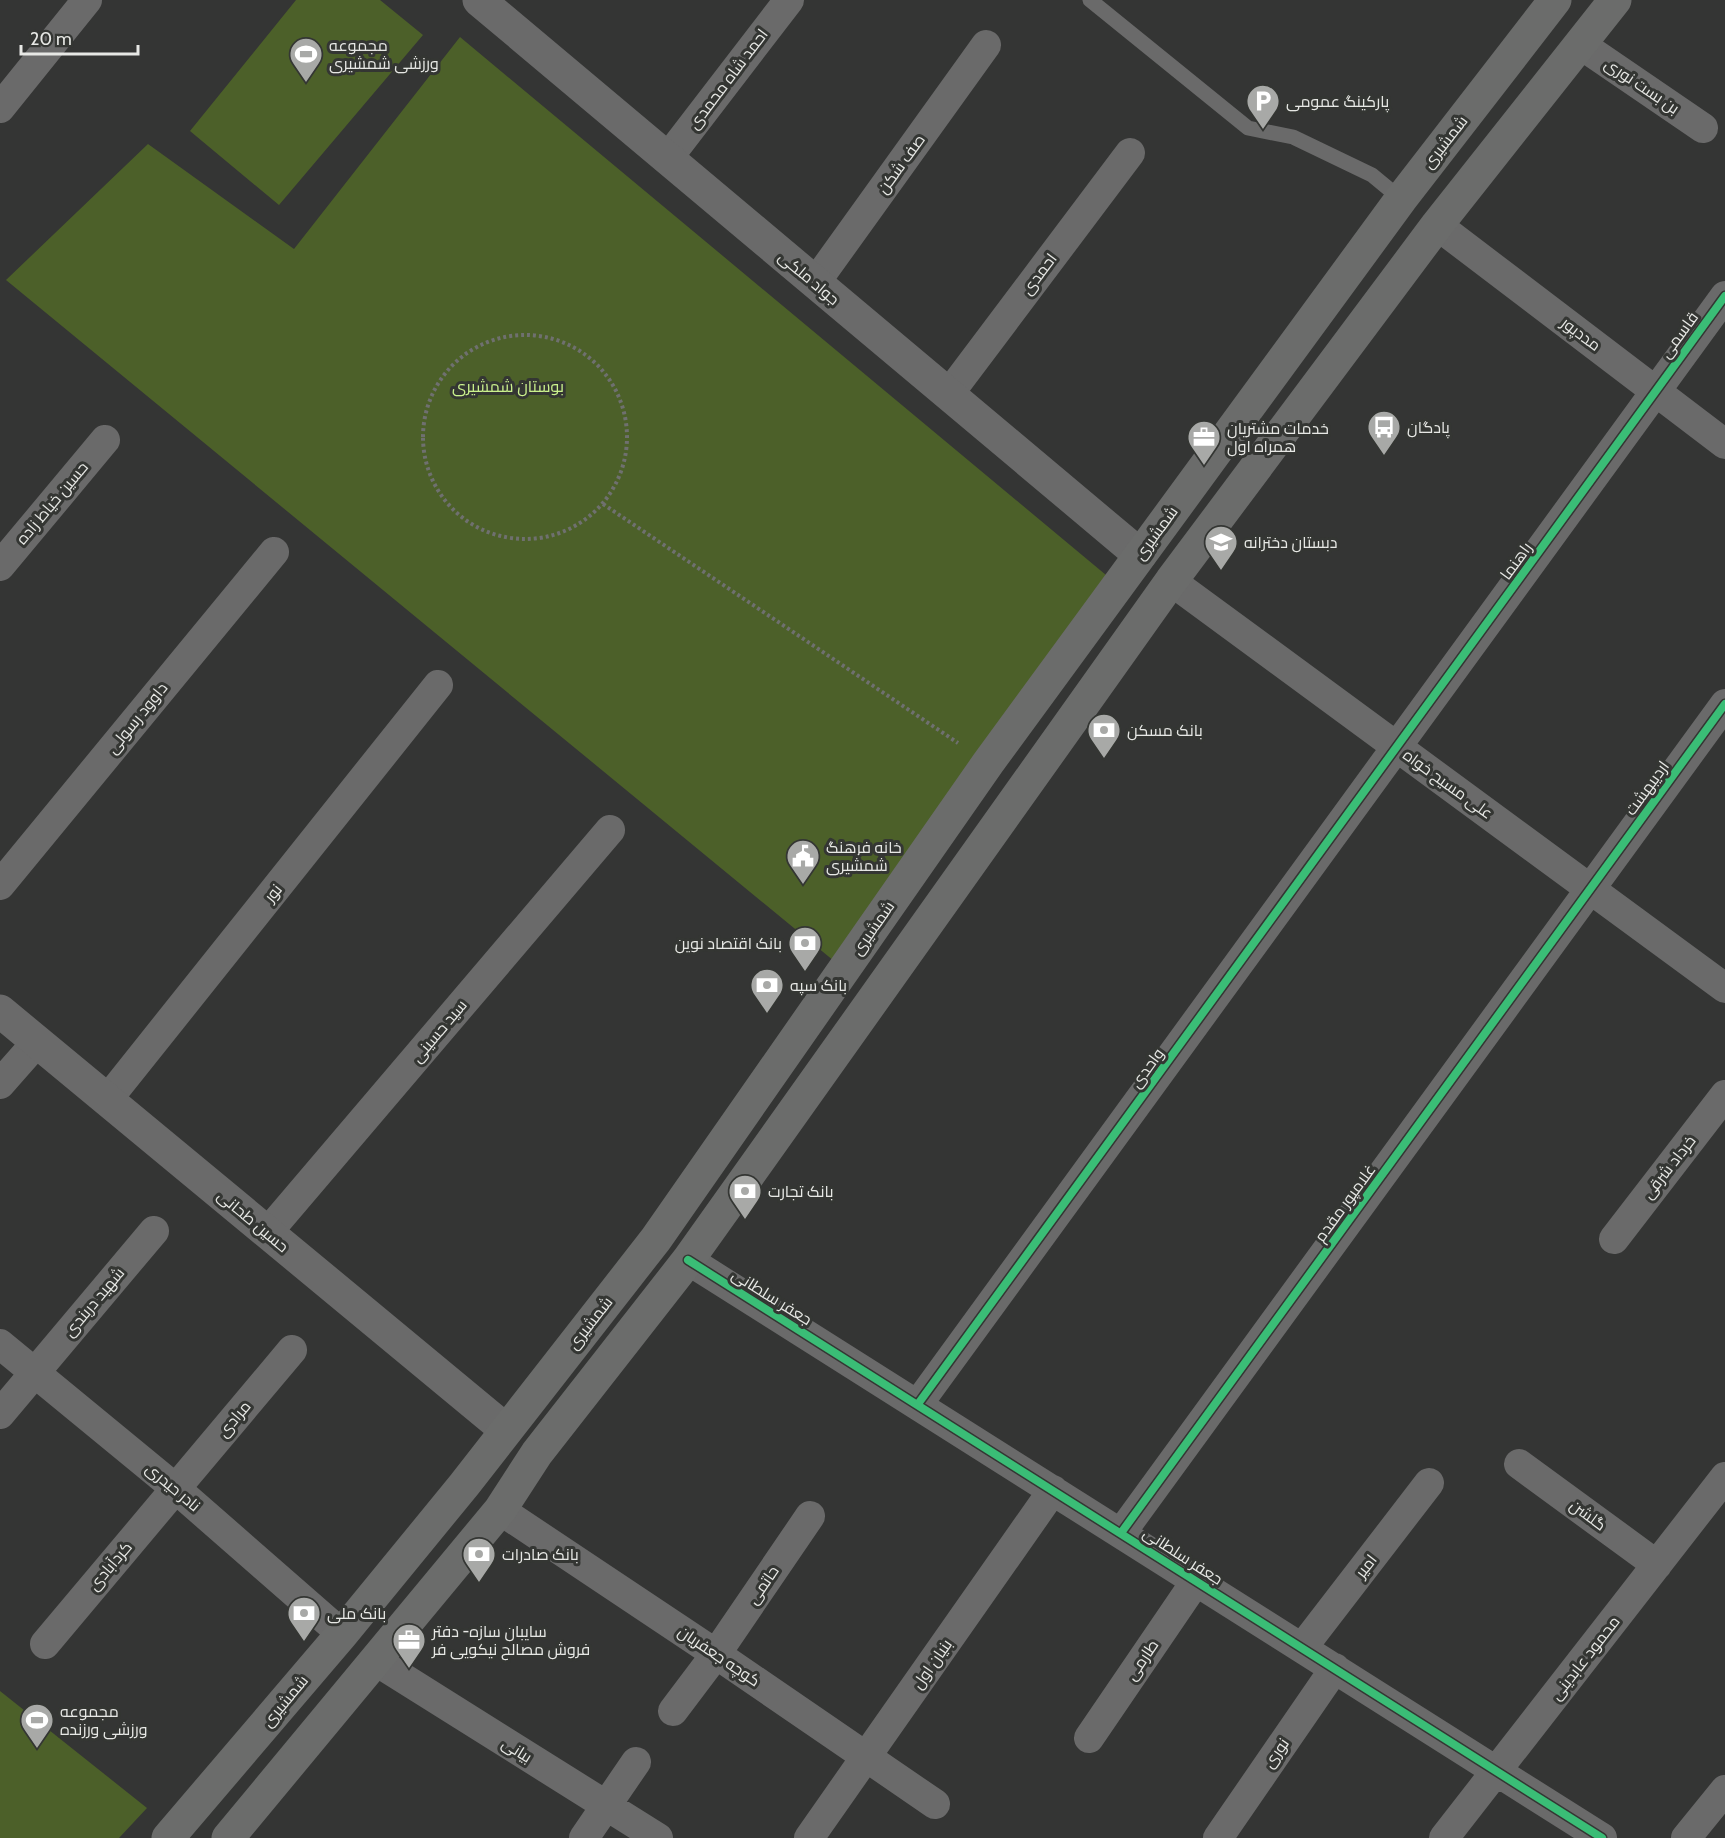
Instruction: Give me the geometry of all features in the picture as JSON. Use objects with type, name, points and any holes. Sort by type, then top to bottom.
[{"type":"main road","points":[[195,1807],[234,1836],[500,1510],[537,1453],[688,1260],[1171,580],[1437,225],[1615,0]]},
{"type":"main road","name":"شمشیری","points":[[168,1838],[342,1634],[464,1485],[656,1239],[988,764],[1401,199],[1549,7]]},
{"type":"main road","points":[[1549,7],[1580,44]]},
{"type":"main road","points":[[1401,199],[1437,225]]},
{"type":"main road","points":[[1140,555],[1171,580]]},
{"type":"main road","points":[[656,1239],[688,1260]]},
{"type":"main road","points":[[506,1430],[537,1453]]},
{"type":"main road","points":[[464,1485],[500,1510]]},
{"type":"main road","points":[[342,1634],[376,1660]]},
{"type":"street","points":[[0,108],[87,0]]},
{"type":"street","name":"احمد شاه محمدی","points":[[667,159],[789,0]]},
{"type":"street","name":"جواد ملکی","points":[[491,4],[667,159],[1140,555]]},
{"type":"street","name":"بن بست نوری","points":[[1580,44],[1703,128]]},
{"type":"street","name":"صف شکن","points":[[815,283],[986,45]]},
{"type":"street","name":"احمدی","points":[[948,395],[1130,153]]},
{"type":"street","name":"مددپور","points":[[1437,225],[1725,444]]},
{"type":"street","name":"قاسمی","points":[[1655,391],[1725,296]]},
{"type":"street","name":"راهنما","points":[[1398,747],[1655,391]]},
{"type":"street","name":"حسین خیاط زاده","points":[[0,566],[105,440]]},
{"type":"street","name":"داوود رسولی","points":[[0,885],[274,552]]},
{"type":"street","name":"علی مسیح خواه","points":[[1171,580],[1725,988]]},
{"type":"street","name":"نور","points":[[107,1100],[438,685]]},
{"type":"street","name":"اردیبهشت","points":[[1590,888],[1725,704]]},
{"type":"street","name":"واحدی","points":[[918,1404],[1398,747]]},
{"type":"street","name":"سید حسینی","points":[[267,1233],[610,830]]},
{"type":"street","name":"غلامپور مقدم","points":[[1121,1533],[1590,888]]},
{"type":"street","name":"حسین طحانی","points":[[0,1011],[506,1430]]},
{"type":"street","points":[[0,1084],[37,1042]]},
{"type":"street","name":"خرداد شرقی","points":[[1614,1239],[1725,1095]]},
{"type":"street","name":"شهید دربندی","points":[[0,1414],[154,1231]]},
{"type":"street","name":"جعفر سلطانی","points":[[688,1260],[1602,1838]]},
{"type":"street","name":"نادر حیدری","points":[[0,1344],[175,1488],[342,1634]]},
{"type":"street","name":"مرادی","points":[[175,1488],[292,1350]]},
{"type":"street","name":"گلشن","points":[[1519,1464],[1657,1565]]},
{"type":"street","name":"محمود عابدینی","points":[[1444,1838],[1725,1477]]},
{"type":"street","name":"امیر","points":[[1302,1648],[1430,1483]]},
{"type":"street","name":"کردآبادی","points":[[45,1644],[175,1488]]},
{"type":"street","name":"بنیان اول","points":[[809,1838],[1053,1490]]},
{"type":"street","name":"کوچه جعفریان","points":[[500,1510],[935,1804]]},
{"type":"street","name":"حاتمی","points":[[673,1712],[716,1654],[810,1516]]},
{"type":"street","name":"طارمی","points":[[1089,1738],[1196,1581]]},
{"type":"street","name":"بیانی","points":[[376,1660],[658,1838]]},
{"type":"street","name":"نوری","points":[[1218,1838],[1335,1668]]},
{"type":"street","points":[[584,1838],[636,1762]]},
{"type":"street","points":[[1686,1838],[1725,1790]]},
{"type":"lane","points":[[1090,0],[1248,128],[1293,137],[1372,175],[1401,199]]},
{"type":"path","points":[[531,334],[563,341],[591,357],[613,381],[626,412],[628,444],[620,476],[603,504],[576,526],[543,538],[508,538],[475,527],[448,505],[430,475],[423,441],[427,407],[443,375],[468,351],[498,337],[531,334]]},
{"type":"path","points":[[603,504],[988,764]]},
{"type":"green space","name":"مجموعه ورزشی شمشیری","points":[[296,0],[380,0],[423,35],[279,205],[190,131]]},
{"type":"green space","name":"بوستان شمشیری","points":[[460,37],[1112,580],[834,961],[6,280],[148,144],[294,249]]},
{"type":"green space","name":"مجموعه ورزشی ورزنده","points":[[0,1691],[147,1808],[119,1838],[0,1838]]},
{"type":"cycle path","points":[[918,1404],[1725,296]]},
{"type":"cycle path","points":[[1121,1533],[1725,704]]},
{"type":"cycle path","points":[[688,1260],[1602,1838]]},
{"type":"place","name":"مجموعه ورزشی شمشیری","points":[[306,83]]},
{"type":"place","name":"پارکینگ عمومی","points":[[1263,130]]},
{"type":"place","name":"پادگان","points":[[1384,456]]},
{"type":"place","name":"خدمات مشتریان همراه اول","points":[[1204,466]]},
{"type":"place","name":"دبستان دخترانه","points":[[1221,571]]},
{"type":"place","name":"بانک مسکن","points":[[1104,759]]},
{"type":"place","name":"خانه فرهنگ شمشیری","points":[[803,885]]},
{"type":"place","name":"بانک اقتصاد نوین","points":[[805,972]]},
{"type":"place","name":"بانک سپه","points":[[767,1014]]},
{"type":"place","name":"بانک تجارت","points":[[745,1220]]},
{"type":"place","name":"بانک صادرات","points":[[479,1583]]},
{"type":"place","name":"بانک ملی","points":[[304,1642]]},
{"type":"place","name":"سایبان سازه- دفتر فروش مصالح نیکویی فر","points":[[409,1669]]},
{"type":"place","name":"مجموعه ورزشی ورزنده","points":[[37,1749]]}]
